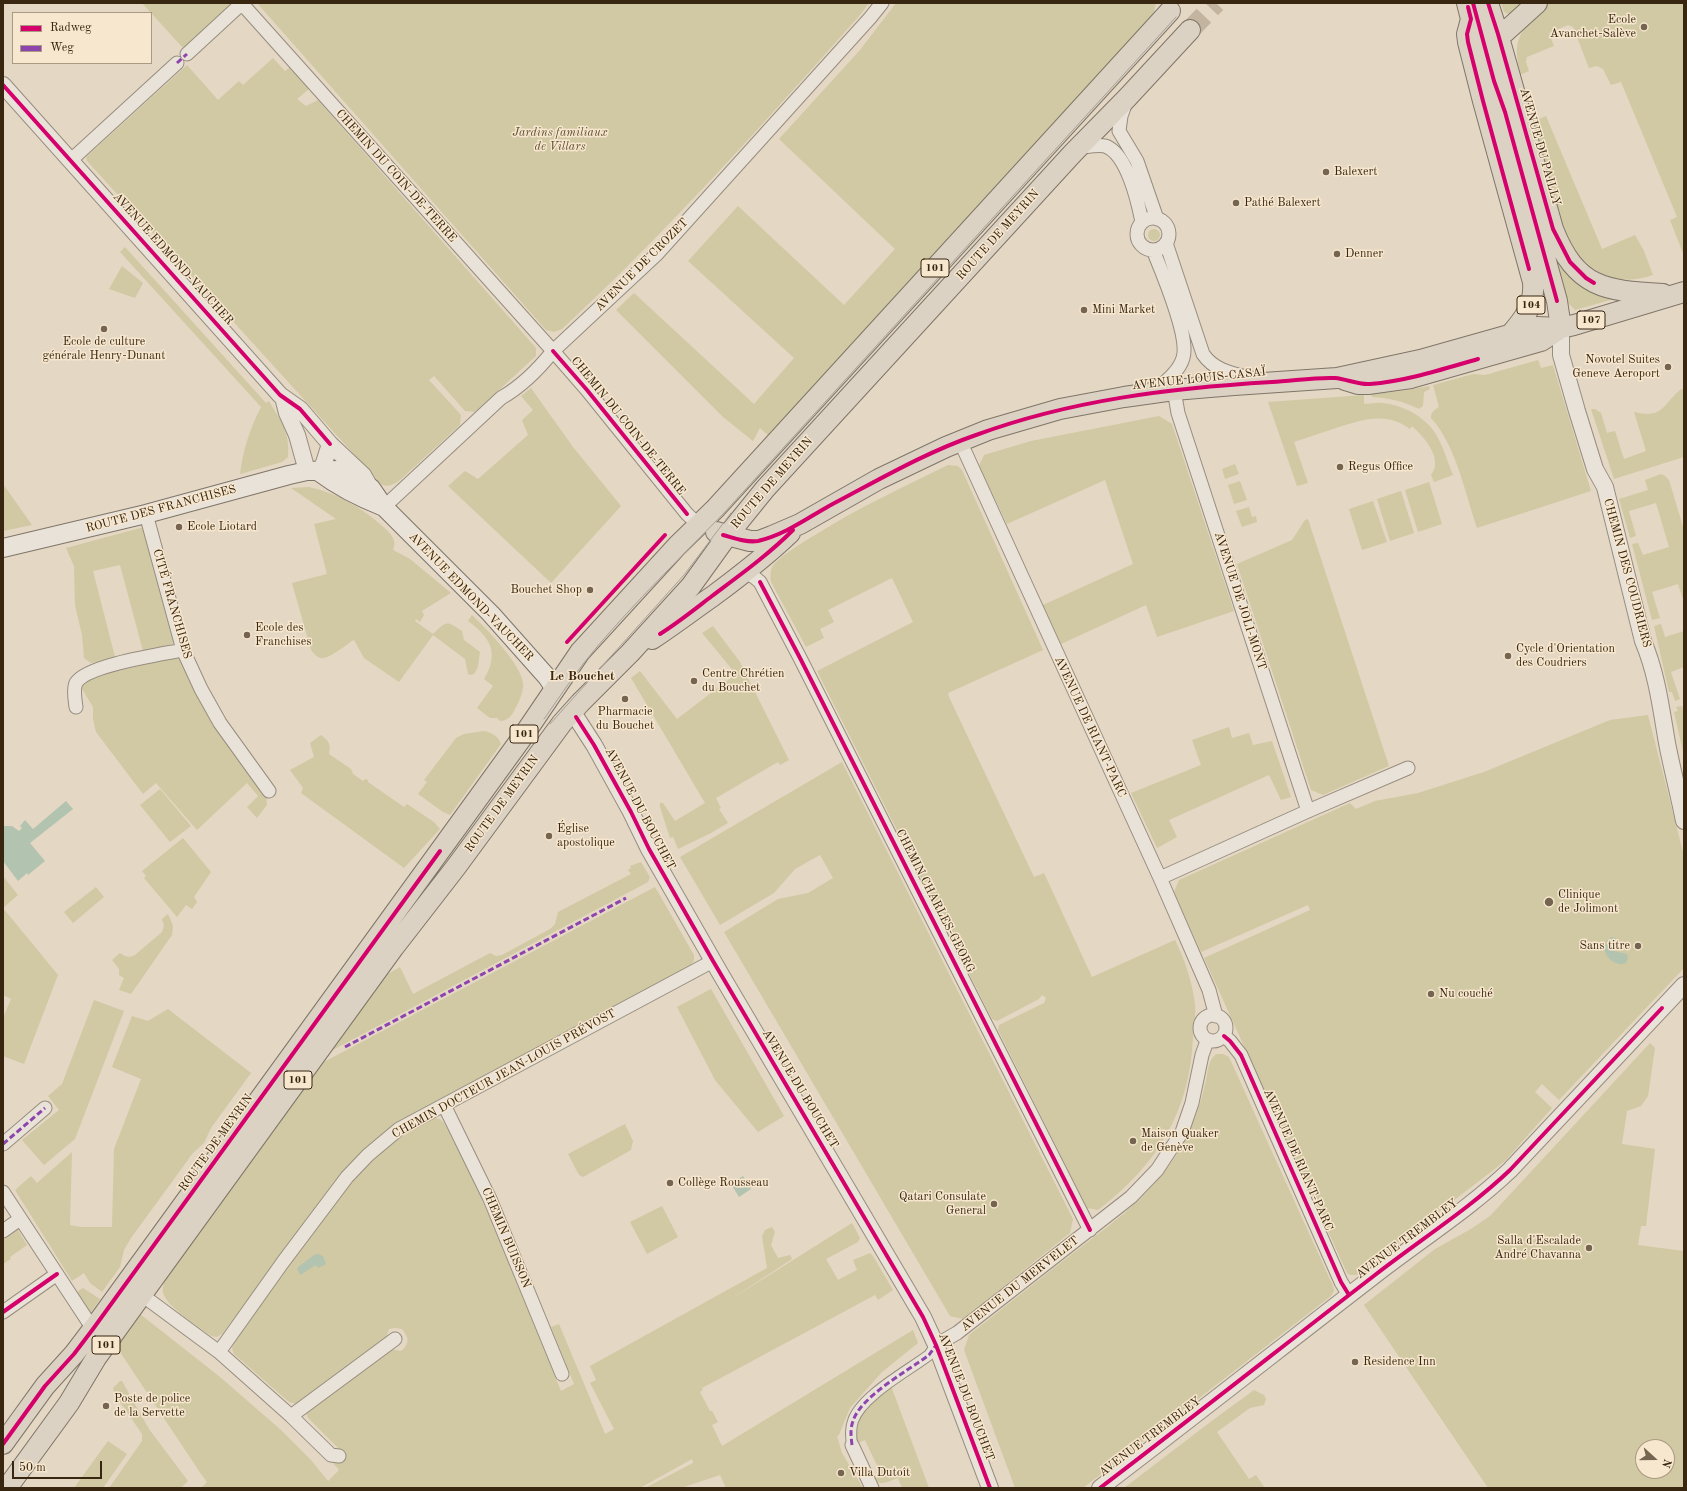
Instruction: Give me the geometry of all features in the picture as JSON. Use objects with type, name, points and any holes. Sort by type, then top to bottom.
[{"type":"main road","name":"104","points":[[1467,3],[1471,19],[1467,34],[1468,42],[1533,286],[1534,296],[1531,306],[1522,321],[1510,335]]},
{"type":"main road","name":"AVENUE DU PAILLY","points":[[1473,3],[1494,81],[1508,120],[1557,301],[1561,328]]},
{"type":"main road","points":[[1479,3],[1490,29],[1498,34],[1510,28],[1536,3]]},
{"type":"main road","name":"AVENUE DU PAILLY","points":[[1488,3],[1555,235],[1570,262],[1586,278],[1594,283]]},
{"type":"main road","name":"ROUTE DE MEYRIN","points":[[3,1444],[45,1386],[74,1354],[93,1329],[517,745],[576,658],[677,546],[699,525],[1170,11]]},
{"type":"main road","name":"ROUTE DE MEYRIN","points":[[7,1488],[69,1403],[96,1358],[145,1297],[394,947],[456,867],[541,750],[572,711],[630,653],[696,580],[725,536],[765,489],[1077,148],[1127,98],[1190,30]]},
{"type":"main road","name":"AVENUE LOUIS-CASAÏ","points":[[1594,283],[1604,288],[1627,292],[1681,293]]},
{"type":"main road","name":"AVENUE LOUIS-CASAÏ","points":[[1337,378],[1358,384],[1411,378],[1541,341],[1561,328],[1681,293]]},
{"type":"main road","name":"AVENUE LOUIS-CASAÏ","points":[[699,525],[725,536],[745,541],[759,541],[800,524],[879,479],[960,441],[1013,422],[1060,409],[1111,399],[1174,390],[1337,378],[1414,362],[1538,327],[1561,328]]},
{"type":"main road","name":"ROUTE DES FRANCHISES","points":[[3,548],[146,514],[273,479],[313,472],[339,470],[371,488],[384,507]]},
{"type":"main road","points":[[313,472],[364,500],[384,507]]},
{"type":"main road","name":"AVENUE EDMOND-VAUCHER","points":[[384,507],[491,614],[538,667],[555,689]]},
{"type":"main road","name":"AVENUE LOUIS-CASAÏ","points":[[630,653],[685,618],[768,554],[800,524]]},
{"type":"main road","points":[[555,689],[572,711]]},
{"type":"street","name":"AVENUE DE CROZET","points":[[384,507],[501,398],[519,387],[553,351],[657,254],[882,3]]},
{"type":"street","name":"CHEMIN DU COIN-DE-TERRE","points":[[70,161],[238,7],[244,6],[553,351],[686,514],[699,525]]},
{"type":"street","name":"AVENUE EDMOND-VAUCHER","points":[[3,85],[283,397],[300,409],[330,444],[363,476],[371,488]]},
{"type":"street","points":[[1127,98],[1121,116],[1119,131],[1137,161],[1157,219]]},
{"type":"street","points":[[1077,148],[1102,146],[1111,148],[1119,156],[1127,172],[1139,207],[1142,222]]},
{"type":"street","points":[[1149,218],[1157,219],[1163,222],[1168,230],[1168,238],[1159,248],[1153,250],[1146,248],[1139,241],[1138,230],[1142,222],[1149,218]]},
{"type":"street","points":[[1166,242],[1201,350],[1205,357],[1223,370],[1269,382]]},
{"type":"street","points":[[1152,394],[1167,381],[1179,367],[1185,351],[1184,339],[1180,324],[1153,250]]},
{"type":"street","name":"CHEMIN DES COUDRIERS","points":[[1561,328],[1561,354],[1595,469],[1605,487],[1643,641],[1651,660],[1662,706],[1684,821]]},
{"type":"street","name":"AVENUE DE JOLI-MONT","points":[[1174,390],[1178,414],[1308,811]]},
{"type":"street","name":"AVENUE EDMOND-VAUCHER","points":[[283,397],[287,413],[313,472]]},
{"type":"street","name":"AVENUE DE RIANT-PARC","points":[[960,441],[1160,878],[1209,990],[1216,1016]]},
{"type":"street","points":[[313,472],[324,463],[330,444]]},
{"type":"street","name":"CITÉ FRANCHISES","points":[[146,514],[183,650],[201,689],[220,723],[269,791]]},
{"type":"street","name":"CHEMIN CHARLES-GEORG","points":[[745,572],[760,582],[800,658],[1090,1230]]},
{"type":"street","points":[[76,707],[75,685],[77,681],[95,671],[131,659],[183,650]]},
{"type":"street","name":"AVENUE DU BOUCHET","points":[[572,711],[594,744],[631,812],[649,849],[805,1119],[901,1279],[926,1324],[936,1345],[990,1488]]},
{"type":"street","points":[[1160,878],[1308,811],[1408,768]]},
{"type":"street","name":"CHEMIN DOCTEUR JEAN-LOUIS PRÉVOST","points":[[219,1352],[283,1262],[347,1177],[368,1155],[399,1129],[713,960]]},
{"type":"street","name":"AVENUE TREMBLEY","points":[[1100,1488],[1349,1295],[1492,1187],[1510,1170],[1684,985]]},
{"type":"street","points":[[1216,1016],[1221,1018],[1226,1025],[1224,1036],[1215,1042],[1207,1041],[1200,1034],[1200,1025],[1205,1018],[1216,1016]]},
{"type":"street","name":"AVENUE DE RIANT-PARC","points":[[1224,1036],[1241,1055],[1341,1282],[1349,1295]]},
{"type":"street","name":"AVENUE DU MERVELET","points":[[936,1345],[957,1333],[1090,1230],[1131,1197],[1157,1170],[1182,1132],[1192,1104],[1202,1055],[1207,1041]]},
{"type":"street","name":"CHEMIN BUISSON","points":[[444,1105],[490,1199],[562,1374]]},
{"type":"street","points":[[3,1144],[45,1108]]},
{"type":"street","points":[[3,1192],[93,1329]]},
{"type":"street","points":[[3,1231],[20,1219]]},
{"type":"street","points":[[3,1312],[57,1274]]},
{"type":"street","points":[[145,1297],[219,1352],[291,1416],[331,1455],[339,1456]]},
{"type":"street","points":[[291,1416],[396,1339]]},
{"type":"street","points":[[872,1488],[852,1445],[850,1432],[853,1419],[863,1403],[929,1355],[936,1345]]},
{"type":"green space","points":[[142,3],[235,3],[184,49],[152,14],[152,12]]},
{"type":"green space","name":"Jardins familiaux de Villars","points":[[257,3],[869,3],[788,96],[678,215],[562,329],[554,332],[546,330]]},
{"type":"green space","points":[[896,3],[1156,3],[1152,21],[771,438],[760,428],[753,441],[723,417],[616,310],[634,293],[754,404],[794,358],[688,261],[738,206],[844,305],[895,249],[779,139],[860,50]]},
{"type":"green space","points":[[1501,3],[1529,3],[1514,16],[1504,12]]},
{"type":"green space","points":[[1549,3],[1684,3],[1684,256],[1670,220],[1677,217],[1621,82],[1611,85],[1603,69],[1597,66],[1589,68],[1573,27],[1568,25],[1549,33],[1554,46],[1527,57],[1526,62],[1529,71],[1520,75],[1517,53],[1519,38],[1532,19]]},
{"type":"green space","points":[[273,58],[285,71],[290,67],[309,89],[297,99],[306,106],[318,100],[536,348],[536,356],[475,412],[465,411],[434,376],[429,380],[461,415],[460,425],[394,484],[385,486],[382,485],[87,161],[86,157],[187,65],[218,100],[239,81],[243,85]]},
{"type":"green space","points":[[1546,116],[1602,249],[1635,235],[1644,251],[1653,275],[1642,278],[1623,279],[1604,275],[1587,264],[1572,247],[1563,230],[1558,216],[1532,122]]},
{"type":"green space","points":[[1152,229],[1156,229],[1160,235],[1156,241],[1152,241],[1148,237],[1148,233]]},
{"type":"green space","points":[[125,247],[266,403],[269,401],[284,427],[288,440],[288,457],[282,462],[240,474],[248,439],[261,407],[120,252]]},
{"type":"green space","points":[[1553,252],[1613,296],[1614,299],[1575,310],[1567,302]]},
{"type":"green space","points":[[122,266],[143,283],[135,298],[109,289]]},
{"type":"green space","points":[[1538,360],[1541,368],[1553,365],[1591,491],[1477,528],[1453,455],[1440,429],[1431,418],[1433,411],[1439,407],[1433,385],[1473,374],[1485,375]]},
{"type":"green space","points":[[1429,386],[1430,389],[1424,392],[1423,406],[1419,409],[1396,400],[1372,397],[1371,394],[1402,391]]},
{"type":"green space","points":[[531,388],[573,447],[621,506],[551,583],[448,486],[465,471],[478,479],[528,435],[522,420],[533,410],[521,396]]},
{"type":"green space","points":[[1681,389],[1684,389],[1684,457],[1614,479],[1591,409],[1595,409],[1601,413],[1607,433],[1615,431],[1624,459],[1646,451],[1634,412],[1651,414],[1657,412],[1662,409]]},
{"type":"green space","points":[[1364,395],[1364,404],[1380,403],[1399,406],[1428,424],[1440,442],[1453,475],[1434,482],[1431,475],[1434,469],[1434,455],[1427,442],[1412,426],[1410,429],[1401,423],[1392,420],[1373,419],[1355,422],[1294,442],[1308,483],[1297,486],[1268,402]]},
{"type":"green space","points":[[1159,416],[1172,424],[1234,611],[1157,637],[1146,605],[1061,644],[1043,605],[1133,564],[1105,480],[1007,524],[979,466],[984,455],[1031,441]]},
{"type":"green space","points":[[1235,464],[1239,474],[1225,479],[1222,469]]},
{"type":"green space","points":[[948,465],[958,466],[962,470],[1043,650],[948,693],[949,697],[1034,877],[1044,873],[1092,977],[1175,940],[1185,963],[1192,987],[1195,1012],[1190,1064],[1185,1089],[1177,1113],[1166,1135],[1153,1155],[1137,1175],[1119,1193],[1098,1210],[1087,1208],[998,1030],[999,1025],[1044,1003],[1046,998],[1042,995],[1039,999],[997,1021],[992,1019],[817,671],[913,622],[892,578],[828,610],[834,622],[820,629],[824,638],[806,647],[771,582],[770,577],[773,565],[794,548],[864,507]]},
{"type":"green space","points":[[1661,474],[1669,480],[1684,530],[1684,602],[1678,584],[1652,592],[1660,618],[1652,620],[1632,544],[1638,543],[1643,555],[1669,547],[1656,503],[1629,511],[1636,536],[1630,538],[1619,499],[1648,490],[1645,480]]},
{"type":"green space","points":[[1240,481],[1247,500],[1234,504],[1228,485]]},
{"type":"green space","points":[[1429,482],[1442,524],[1418,532],[1405,490]]},
{"type":"green space","points":[[3,484],[32,525],[3,531]]},
{"type":"green space","points":[[309,487],[329,493],[347,501],[372,517],[392,536],[394,543],[393,550],[410,559],[451,593],[422,611],[424,615],[420,622],[416,619],[415,621],[433,634],[444,624],[453,625],[462,631],[464,640],[480,652],[478,667],[474,674],[468,674],[465,659],[433,635],[399,682],[364,658],[354,640],[328,657],[321,658],[315,655],[311,650],[292,583],[327,574],[314,524],[336,519],[291,488]]},
{"type":"green space","points":[[1401,491],[1414,533],[1390,541],[1377,499]]},
{"type":"green space","points":[[1373,501],[1387,542],[1362,550],[1349,509]]},
{"type":"green space","points":[[1249,507],[1252,517],[1256,516],[1257,522],[1242,527],[1236,511]]},
{"type":"green space","points":[[1308,519],[1389,766],[1323,795],[1311,790],[1237,564],[1292,540],[1305,520]]},
{"type":"green space","points":[[144,527],[175,640],[173,644],[143,651],[120,565],[93,571],[115,657],[91,663],[84,658],[82,635],[75,605],[74,566],[66,548]]},
{"type":"green space","points":[[472,615],[486,628],[502,647],[521,675],[523,686],[520,700],[511,715],[503,721],[500,721],[497,718],[490,718],[477,708],[493,686],[484,679],[489,670],[492,653],[487,640],[482,633],[468,621]]},
{"type":"green space","points":[[1661,624],[1665,637],[1684,631],[1684,667],[1671,672],[1680,699],[1675,701],[1672,692],[1669,692],[1654,626]]},
{"type":"green space","points":[[713,626],[740,662],[789,760],[780,765],[778,762],[716,798],[721,808],[719,809],[728,823],[678,849],[673,837],[670,838],[660,803],[663,803],[675,821],[705,803],[631,678],[640,671],[677,719],[736,674],[702,633]]},
{"type":"green space","points":[[178,657],[183,661],[266,796],[267,805],[257,818],[247,807],[258,796],[247,783],[197,830],[156,783],[143,794],[96,732],[93,719],[93,707],[82,689],[84,679]]},
{"type":"green space","points":[[1682,706],[1684,714],[1684,756],[1674,712],[1678,711],[1676,707]]},
{"type":"green space","points":[[1648,715],[1684,856],[1684,968],[1559,1100],[1542,1084],[1535,1092],[1552,1108],[1505,1161],[1357,1275],[1350,1275],[1347,1273],[1204,958],[1310,910],[1308,905],[1201,952],[1174,892],[1179,880],[1350,803],[1356,809],[1375,801],[1418,793],[1484,772],[1610,720]]},
{"type":"green space","points":[[1229,727],[1232,738],[1249,733],[1253,745],[1272,741],[1291,797],[1281,800],[1269,775],[1169,820],[1177,837],[1157,848],[1131,793],[1201,765],[1192,740]]},
{"type":"green space","points":[[484,731],[495,735],[501,744],[450,815],[443,812],[418,794],[427,782],[424,780],[456,738],[464,734]]},
{"type":"green space","points":[[321,735],[329,743],[329,754],[351,769],[353,774],[363,781],[365,779],[368,780],[368,782],[404,807],[407,804],[434,822],[440,829],[404,868],[301,793],[303,788],[290,770],[314,757],[310,743]]},
{"type":"green space","points":[[842,762],[1073,1219],[1070,1233],[963,1319],[950,1316],[724,932],[778,899],[808,893],[833,878],[820,855],[795,869],[774,893],[720,925],[680,857]]},
{"type":"green space","points":[[160,789],[191,826],[170,842],[140,805]]},
{"type":"green space","points":[[183,838],[211,872],[194,897],[197,902],[192,909],[186,905],[177,917],[144,878],[146,876],[142,871]]},
{"type":"green space","points":[[641,862],[650,877],[648,882],[329,1052],[386,975],[400,967],[413,994],[490,953],[496,956],[502,955],[550,929],[555,924],[558,912],[631,874],[628,870],[631,868],[630,866]]},
{"type":"green space","points":[[3,876],[18,895],[3,908]]},
{"type":"green space","points":[[96,887],[104,897],[73,923],[64,912]]},
{"type":"green space","points":[[655,887],[694,955],[694,961],[690,966],[440,1099],[397,1124],[364,1149],[333,1184],[223,1333],[217,1337],[211,1336],[171,1305],[163,1293],[166,1277],[322,1063]]},
{"type":"green space","points":[[3,908],[58,975],[24,1064],[3,1056],[3,1018],[11,999],[3,995]]},
{"type":"green space","points":[[168,914],[173,926],[172,935],[131,994],[119,990],[124,978],[119,975],[119,969],[112,960],[120,953],[127,957],[135,955],[162,932],[164,926],[162,919]]},
{"type":"green space","points":[[711,989],[784,1116],[758,1132],[715,1080],[677,1007]]},
{"type":"green space","points":[[94,1000],[124,1011],[75,1139],[44,1165],[22,1140],[59,1110],[48,1096],[62,1084]]},
{"type":"green space","points":[[168,1009],[251,1073],[211,1128],[204,1143],[193,1153],[131,1238],[124,1250],[120,1267],[102,1292],[90,1283],[84,1273],[72,1281],[15,1190],[31,1176],[37,1183],[72,1152],[70,1225],[81,1227],[112,1227],[114,1149],[141,1079],[112,1067],[132,1016],[148,1021]]},
{"type":"green space","points":[[1650,1043],[1655,1048],[1648,1096],[1641,1106],[1627,1111],[1622,1144],[1655,1149],[1646,1226],[1641,1226],[1638,1245],[1684,1251],[1684,1488],[1488,1488],[1364,1305],[1435,1249],[1471,1229],[1490,1216]]},
{"type":"green space","points":[[1216,1054],[1223,1054],[1229,1057],[1334,1291],[1331,1296],[1083,1488],[1015,1488],[964,1350],[969,1335],[1111,1224],[1136,1203],[1158,1180],[1175,1158],[1191,1128],[1199,1106],[1209,1064]]},
{"type":"green space","points":[[434,1118],[440,1119],[444,1123],[468,1169],[491,1220],[561,1391],[574,1384],[551,1327],[559,1324],[605,1434],[614,1429],[590,1383],[596,1380],[590,1366],[767,1268],[762,1236],[765,1230],[772,1227],[775,1232],[771,1245],[778,1258],[790,1255],[792,1259],[728,1301],[852,1223],[860,1238],[858,1242],[826,1259],[838,1280],[857,1270],[853,1260],[870,1253],[893,1290],[878,1300],[875,1295],[702,1388],[703,1390],[700,1392],[710,1411],[712,1411],[718,1422],[712,1425],[722,1446],[913,1330],[918,1343],[882,1372],[850,1408],[839,1435],[837,1436],[842,1453],[863,1488],[726,1488],[720,1475],[681,1488],[645,1488],[693,1463],[692,1459],[640,1488],[201,1488],[207,1482],[116,1346],[140,1314],[220,1377],[281,1430],[311,1460],[328,1481],[339,1470],[333,1463],[347,1457],[308,1418],[306,1413],[391,1349],[401,1351],[408,1340],[402,1329],[389,1329],[385,1342],[302,1402],[296,1404],[289,1402],[234,1354],[232,1348],[234,1342],[335,1202],[362,1170],[395,1141]]},
{"type":"green space","points":[[625,1124],[633,1141],[631,1150],[583,1177],[579,1175],[568,1154]]},
{"type":"green space","points":[[662,1206],[678,1237],[647,1254],[630,1222]]},
{"type":"green space","points":[[18,1230],[27,1245],[3,1264],[3,1240]]},
{"type":"green space","points":[[83,1288],[100,1299],[89,1315],[75,1293]]},
{"type":"green space","points":[[120,1381],[122,1381],[149,1429],[188,1481],[181,1488],[109,1488],[142,1441],[142,1434],[114,1393],[113,1388]]},
{"type":"green space","points":[[891,1386],[929,1488],[902,1488],[898,1478],[885,1483],[879,1483],[873,1479],[881,1474],[865,1440],[855,1444],[855,1429],[865,1406]]},
{"type":"green space","points":[[1254,1390],[1264,1395],[1266,1399],[1264,1405],[1250,1408],[1217,1432],[1249,1479],[1256,1475],[1265,1488],[1124,1488],[1209,1423]]},
{"type":"green space","points":[[108,1441],[127,1454],[103,1488],[74,1488]]},
{"type":"shaded area","points":[[66,801],[73,809],[30,843],[45,861],[18,881],[3,861],[3,826],[12,826],[19,831],[22,828],[20,826],[25,820],[33,829]]},
{"type":"shaded area","points":[[1611,937],[1616,938],[1612,948],[1614,951],[1627,954],[1627,960],[1624,964],[1613,962],[1605,952],[1606,945]]},
{"type":"shaded area","points":[[743,1176],[751,1189],[739,1197],[731,1184]]},
{"type":"shaded area","points":[[318,1254],[323,1256],[326,1264],[318,1268],[316,1265],[300,1275],[297,1268],[314,1255]]},
{"type":"tunnel","points":[[1190,30],[1216,3]]},
{"type":"tram line","points":[[544,719],[582,665],[627,613],[723,514],[1176,17]]},
{"type":"tram line","points":[[550,724],[684,575],[731,513]]},
{"type":"marked path","points":[[177,63],[187,54]]},
{"type":"marked path","points":[[345,1047],[626,898]]},
{"type":"marked path","points":[[3,1144],[45,1108]]},
{"type":"marked path","points":[[852,1445],[852,1424],[865,1402],[875,1393],[929,1355],[936,1345]]},
{"type":"cycle path","points":[[1473,3],[1494,81],[1505,112],[1557,301]]},
{"type":"cycle path","points":[[1488,3],[1553,229],[1570,262],[1586,278],[1594,283]]},
{"type":"cycle path","points":[[1468,7],[1471,19],[1467,34],[1468,42],[1529,269]]},
{"type":"cycle path","points":[[3,85],[280,395],[300,409],[330,444]]},
{"type":"cycle path","points":[[553,351],[587,390],[687,514]]},
{"type":"cycle path","points":[[723,535],[749,541],[758,541],[777,535],[883,477],[938,450],[1012,423],[1085,404],[1159,392],[1320,378],[1335,378],[1357,383],[1370,384],[1425,374],[1478,359]]},
{"type":"cycle path","points":[[660,634],[754,564],[793,530]]},
{"type":"cycle path","points":[[567,642],[665,535]]},
{"type":"cycle path","points":[[760,582],[1090,1230]]},
{"type":"cycle path","points":[[576,717],[594,745],[631,812],[649,849],[713,961],[923,1317],[936,1345],[990,1488]]},
{"type":"cycle path","points":[[3,1444],[45,1386],[74,1354],[93,1329],[440,851]]},
{"type":"cycle path","points":[[1100,1488],[1375,1275],[1478,1198],[1510,1170],[1662,1008]]},
{"type":"cycle path","points":[[1224,1036],[1241,1055],[1341,1282],[1349,1295]]},
{"type":"cycle path","points":[[3,1312],[57,1274]]},
{"type":"place","name":"Ecole Avanchet-Salève","points":[[1644,27]]},
{"type":"place","name":"Balexert","points":[[1326,172]]},
{"type":"place","name":"Pathé Balexert","points":[[1236,203]]},
{"type":"place","name":"Denner","points":[[1337,254]]},
{"type":"place","name":"Mini Market","points":[[1084,310]]},
{"type":"place","name":"Ecole de culture générale Henry-Dunant","points":[[104,329]]},
{"type":"place","name":"Novotel Suites Geneve Aeroport","points":[[1668,367]]},
{"type":"place","name":"Regus Office","points":[[1340,467]]},
{"type":"place","name":"Ecole Liotard","points":[[179,527]]},
{"type":"place","name":"Bouchet Shop","points":[[590,590]]},
{"type":"place","name":"Ecole des Franchises","points":[[247,635]]},
{"type":"place","name":"Cycle d'Orientation des Coudriers","points":[[1508,656]]},
{"type":"place","name":"Centre Chrétien du Bouchet","points":[[694,681]]},
{"type":"place","name":"Pharmacie du Bouchet","points":[[625,699]]},
{"type":"place","name":"Église apostolique","points":[[549,836]]},
{"type":"place","name":"Clinique de Jolimont","points":[[1549,902]]},
{"type":"place","name":"Sans titre","points":[[1638,946]]},
{"type":"place","name":"Nu couché","points":[[1431,994]]},
{"type":"place","name":"Maison Quaker de Genève","points":[[1133,1141]]},
{"type":"place","name":"Collège Rousseau","points":[[670,1183]]},
{"type":"place","name":"Qatari Consulate General","points":[[994,1204]]},
{"type":"place","name":"Salla d'Escalade André Chavanna","points":[[1589,1248]]},
{"type":"place","name":"Residence Inn","points":[[1355,1362]]},
{"type":"place","name":"Poste de police de la Servette","points":[[106,1406]]},
{"type":"place","name":"Villa Dutoît","points":[[841,1473]]},
{"type":"district","name":"Le Bouchet","points":[[582,677]]}]
